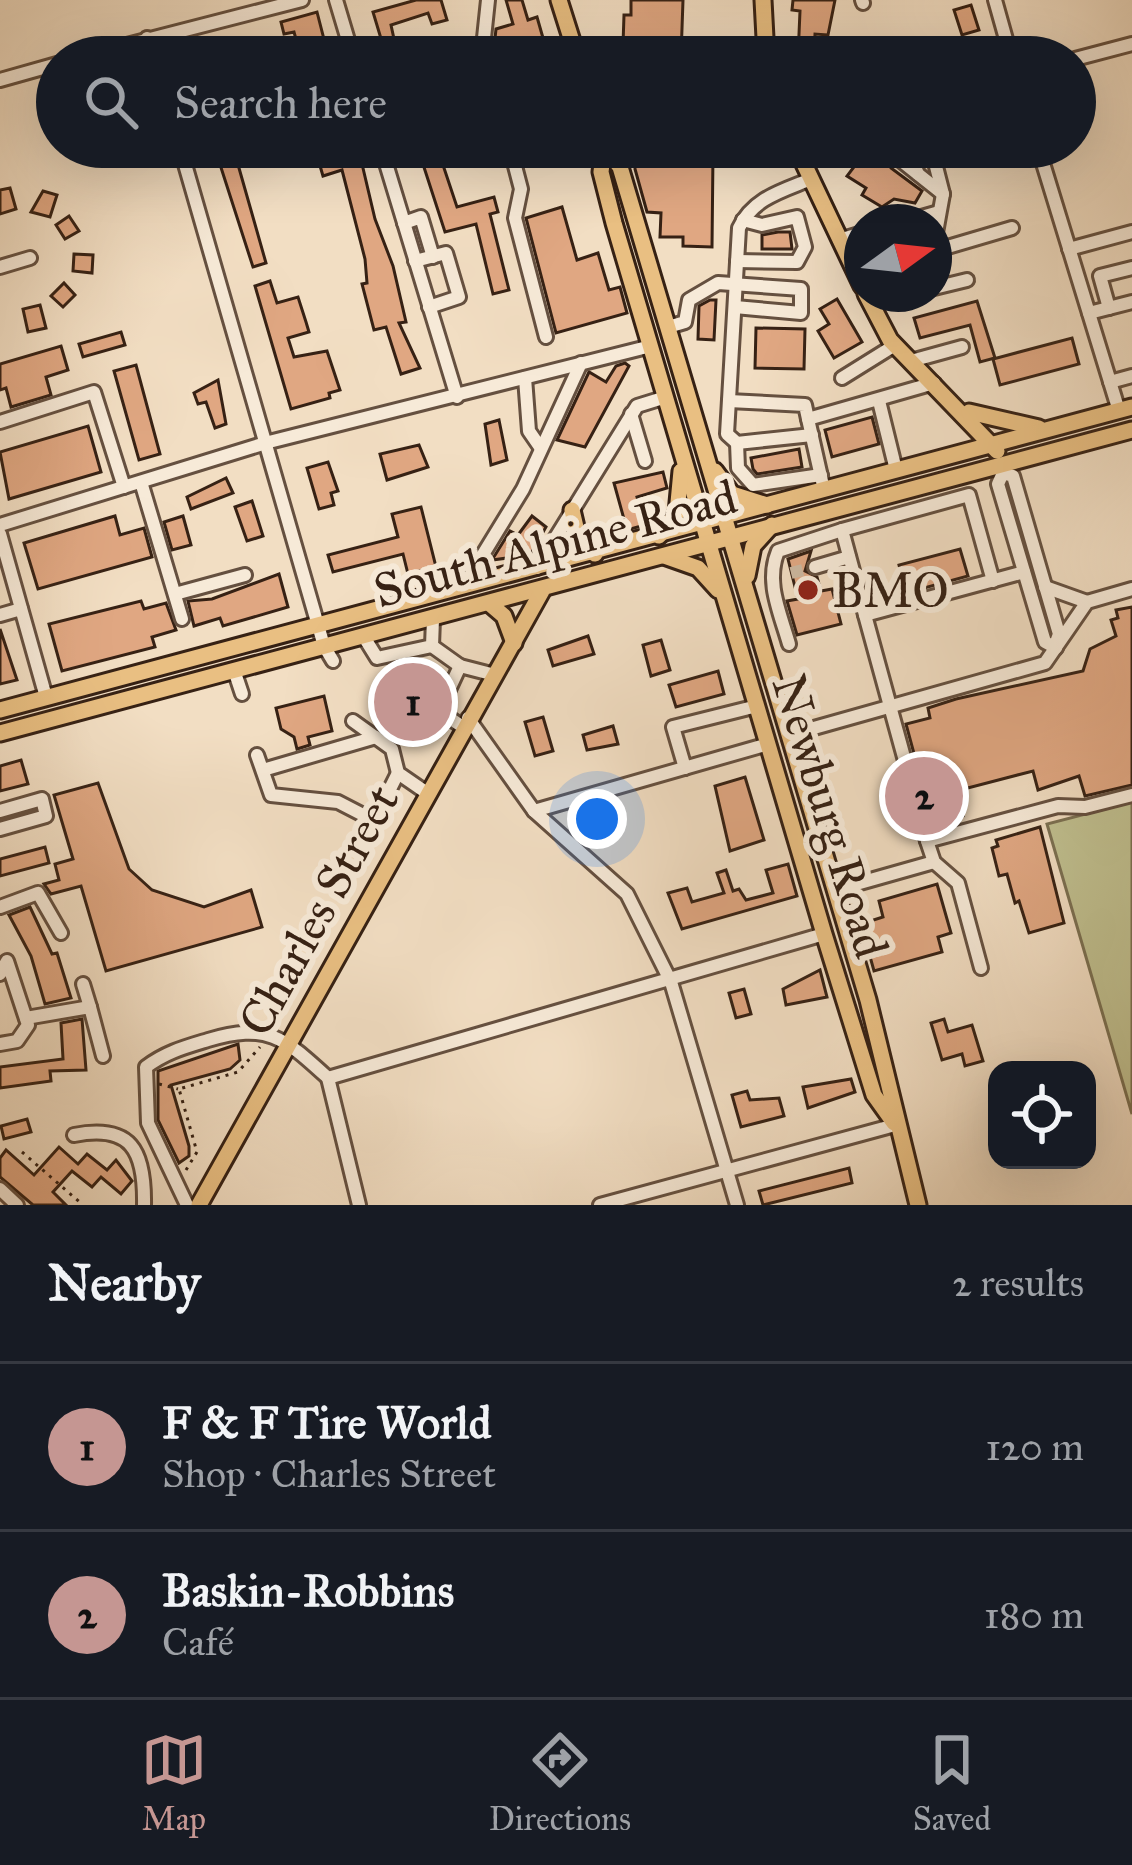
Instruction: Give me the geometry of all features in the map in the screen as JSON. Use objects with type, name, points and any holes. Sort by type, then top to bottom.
[{"type":"main road","points":[[559,0],[570,36]]},
{"type":"main road","points":[[763,0],[765,36]]},
{"type":"main road","points":[[601,168],[678,439],[681,497],[668,528],[657,538]]},
{"type":"main road","name":"Newburg Road","points":[[620,168],[894,1092],[896,1125],[918,1205]]},
{"type":"main road","points":[[806,168],[844,249]]},
{"type":"main road","points":[[876,312],[895,345],[994,443],[1002,469]]},
{"type":"main road","points":[[957,407],[999,423],[1054,428]]},
{"type":"main road","name":"South Alpine Road","points":[[772,514],[823,483],[896,470],[1125,409]]},
{"type":"main road","name":"South Alpine Road","points":[[0,710],[318,623],[657,538],[705,533],[772,514],[1002,469],[1132,430]]},
{"type":"main road","name":"Newburg Road","points":[[678,439],[874,1095],[896,1125]]},
{"type":"main road","points":[[707,459],[733,494],[772,514],[753,546],[746,592]]},
{"type":"main road","points":[[572,510],[579,540],[595,554]]},
{"type":"main road","name":"South Alpine Road","points":[[0,734],[234,670],[329,653],[364,637],[661,556],[705,533]]},
{"type":"main road","points":[[661,556],[698,568],[725,599]]},
{"type":"main road","name":"Charles Street","points":[[199,1205],[542,591]]},
{"type":"main road","points":[[490,604],[504,616],[514,643]]},
{"type":"main road","points":[[95,684],[102,705]]},
{"type":"main road","points":[[813,896],[836,890]]},
{"type":"street","points":[[155,36],[302,0]]},
{"type":"street","points":[[336,0],[347,36]]},
{"type":"street","points":[[484,36],[488,0]]},
{"type":"street","points":[[995,0],[1005,36]]},
{"type":"street","points":[[1096,53],[1132,44]]},
{"type":"street","points":[[0,80],[36,70]]},
{"type":"street","points":[[186,168],[329,653]]},
{"type":"street","points":[[387,168],[457,397]]},
{"type":"street","points":[[516,168],[521,189],[515,218],[546,338]]},
{"type":"street","points":[[910,168],[943,194]]},
{"type":"street","points":[[916,168],[918,174]]},
{"type":"street","points":[[936,168],[941,204]]},
{"type":"street","points":[[1045,168],[1110,382],[1125,409]]},
{"type":"street","points":[[729,400],[805,405],[823,483],[753,485],[738,468],[737,443],[727,434],[737,261],[743,220],[763,200],[811,179]]},
{"type":"street","points":[[404,223],[421,217],[433,256]]},
{"type":"street","points":[[737,261],[797,262],[806,247],[797,217],[762,225],[743,220]]},
{"type":"street","points":[[952,243],[1012,228]]},
{"type":"street","points":[[1070,249],[1132,232]]},
{"type":"street","points":[[837,237],[844,236]]},
{"type":"street","points":[[416,261],[446,253],[459,297],[429,307]]},
{"type":"street","points":[[0,267],[30,258]]},
{"type":"street","points":[[1109,308],[1100,276],[1132,268]]},
{"type":"street","points":[[952,284],[967,280]]},
{"type":"street","points":[[668,328],[685,322],[688,300],[700,292],[736,283],[801,289],[801,313],[735,307]]},
{"type":"street","points":[[1089,313],[1132,302]]},
{"type":"street","points":[[842,378],[895,345]]},
{"type":"street","points":[[46,697],[0,529],[269,442],[651,346]]},
{"type":"street","points":[[911,361],[962,347]]},
{"type":"street","points":[[468,579],[523,489],[581,363]]},
{"type":"street","points":[[1110,382],[1132,376]]},
{"type":"street","points":[[525,378],[530,430],[540,447]]},
{"type":"street","points":[[808,419],[934,383]]},
{"type":"street","points":[[0,422],[94,392],[124,488]]},
{"type":"street","points":[[536,570],[631,414],[647,401],[666,398]]},
{"type":"street","points":[[879,401],[896,470]]},
{"type":"street","points":[[631,414],[645,460]]},
{"type":"street","points":[[737,443],[812,435]]},
{"type":"street","points":[[1002,469],[1013,476],[1059,634],[1056,648],[1045,642],[998,484],[1002,469]]},
{"type":"street","points":[[141,482],[182,619]]},
{"type":"street","points":[[789,644],[772,579],[778,550],[842,530],[969,495],[993,581]]},
{"type":"street","points":[[842,530],[927,841],[934,862],[958,883],[981,968]]},
{"type":"street","points":[[814,567],[849,557]]},
{"type":"street","points":[[865,615],[1024,572]]},
{"type":"street","points":[[772,579],[791,573]]},
{"type":"street","points":[[175,594],[244,575]]},
{"type":"street","points":[[1046,587],[1084,599],[1132,589]]},
{"type":"street","points":[[789,735],[1045,663],[1084,599]]},
{"type":"street","points":[[0,615],[21,609]]},
{"type":"street","points":[[432,646],[433,619]]},
{"type":"street","points":[[364,637],[377,658],[386,660],[432,646]]},
{"type":"street","points":[[432,646],[460,666],[495,675]]},
{"type":"street","points":[[460,666],[439,711],[466,723],[534,811],[627,894],[671,982],[737,1205]]},
{"type":"street","points":[[234,670],[242,694]]},
{"type":"street","points":[[685,768],[673,728],[757,706]]},
{"type":"street","points":[[257,755],[271,795],[338,802],[369,818],[376,815],[398,773],[398,757],[353,721]]},
{"type":"street","points":[[263,770],[376,737]]},
{"type":"street","points":[[534,811],[768,744]]},
{"type":"street","points":[[398,773],[427,793]]},
{"type":"street","points":[[927,841],[1058,806],[1085,807],[1132,795]]},
{"type":"street","points":[[0,811],[42,800],[46,816],[0,829]]},
{"type":"street","points":[[836,890],[934,862]]},
{"type":"street","points":[[0,907],[38,893],[62,933]]},
{"type":"street","points":[[328,1078],[824,934]]},
{"type":"street","points":[[0,1044],[17,1040],[26,1018],[2,962]]},
{"type":"street","points":[[83,984],[103,1056]]},
{"type":"street","points":[[26,1018],[90,1006]]},
{"type":"street","points":[[187,1205],[173,1184],[148,1123],[146,1067],[165,1053],[240,1030],[266,1032],[289,1042],[328,1078],[359,1205]]},
{"type":"street","points":[[600,1205],[896,1125]]},
{"type":"street","points":[[74,1135],[108,1129],[121,1135],[142,1168],[144,1205]]},
{"type":"street","points":[[0,1189],[16,1205]]},
{"type":"path","points":[[144,1088],[166,1082],[179,1089],[238,1072],[256,1057],[266,1032]]},
{"type":"path","points":[[173,1184],[197,1152],[179,1089]]},
{"type":"path","points":[[22,1152],[82,1205]]},
{"type":"green space","points":[[1132,802],[1132,1114],[1047,824]]},
{"type":"building","points":[[416,0],[441,0],[447,20],[432,24],[428,13],[391,25],[393,36],[380,36],[373,12]]},
{"type":"building","points":[[506,0],[522,0],[528,20],[537,17],[542,36],[495,36],[496,29],[513,24]]},
{"type":"building","points":[[631,0],[683,0],[682,36],[623,36],[624,15],[631,15]]},
{"type":"building","points":[[793,0],[835,0],[828,35],[799,36],[800,11],[792,10]]},
{"type":"building","points":[[971,5],[979,30],[962,35],[954,10]]},
{"type":"building","points":[[317,12],[323,36],[284,34],[281,22]]},
{"type":"building","points":[[221,168],[239,168],[266,263],[253,267]]},
{"type":"building","points":[[321,168],[363,168],[406,322],[399,323],[420,368],[401,374],[386,327],[374,330],[362,284],[367,283],[365,259],[342,170],[323,176]]},
{"type":"building","points":[[424,168],[444,168],[457,207],[494,197],[498,212],[490,214],[509,290],[493,294],[476,224],[445,232]]},
{"type":"building","points":[[713,168],[712,247],[683,246],[683,237],[660,237],[661,213],[647,212],[635,169]]},
{"type":"building","points":[[853,168],[891,168],[922,191],[915,203],[894,199],[877,204],[862,195],[866,188],[847,176]]},
{"type":"building","points":[[10,188],[16,209],[0,214],[0,190]]},
{"type":"building","points":[[43,191],[57,195],[50,217],[31,212]]},
{"type":"building","points":[[562,207],[577,260],[598,253],[609,290],[620,287],[627,313],[556,333],[526,218]]},
{"type":"building","points":[[69,216],[79,231],[65,239],[56,225]]},
{"type":"building","points":[[790,232],[792,249],[762,249],[762,235]]},
{"type":"building","points":[[74,254],[93,255],[92,273],[73,271]]},
{"type":"building","points":[[270,281],[277,303],[298,297],[306,322],[309,332],[288,338],[294,357],[327,351],[340,390],[329,393],[330,398],[291,409],[255,286]]},
{"type":"building","points":[[64,283],[75,295],[63,307],[51,296]]},
{"type":"building","points":[[837,299],[862,342],[834,358],[818,331],[829,324],[820,309]]},
{"type":"building","points":[[716,300],[714,340],[698,339],[699,306]]},
{"type":"building","points":[[977,301],[995,358],[980,362],[970,325],[920,338],[914,318],[952,312],[952,308]]},
{"type":"building","points":[[40,305],[46,328],[28,332],[23,309]]},
{"type":"building","points":[[756,328],[805,329],[804,369],[755,368]]},
{"type":"building","points":[[121,332],[125,345],[83,357],[79,344]]},
{"type":"building","points":[[1072,338],[1079,364],[1000,385],[993,359]]},
{"type":"building","points":[[61,346],[68,370],[46,377],[51,395],[11,407],[6,388],[0,390],[0,364]]},
{"type":"building","points":[[136,365],[160,454],[139,460],[114,371]]},
{"type":"building","points":[[616,366],[629,366],[585,447],[557,440],[589,372],[606,382]]},
{"type":"building","points":[[218,380],[226,424],[215,428],[206,402],[198,404],[194,393]]},
{"type":"building","points":[[872,417],[879,444],[832,457],[825,430]]},
{"type":"building","points":[[499,420],[507,460],[491,465],[485,424]]},
{"type":"building","points":[[88,426],[101,472],[9,499],[0,452]]},
{"type":"building","points":[[419,445],[428,467],[387,480],[380,454]]},
{"type":"building","points":[[799,449],[802,467],[757,474],[753,469],[751,458]]},
{"type":"building","points":[[328,462],[338,491],[331,493],[334,505],[319,509],[307,468]]},
{"type":"building","points":[[663,472],[667,488],[637,497],[645,525],[627,530],[614,483]]},
{"type":"building","points":[[226,478],[233,493],[191,509],[187,497]]},
{"type":"building","points":[[252,501],[263,536],[247,541],[235,507]]},
{"type":"building","points":[[421,507],[436,567],[408,574],[403,554],[333,572],[328,555],[398,537],[392,514]]},
{"type":"building","points":[[115,516],[120,535],[144,528],[152,557],[38,589],[24,543]]},
{"type":"building","points":[[183,516],[191,545],[172,550],[164,522]]},
{"type":"building","points":[[532,516],[546,527],[530,555],[492,560],[510,531],[518,535]]},
{"type":"building","points":[[960,549],[968,576],[906,593],[899,565]]},
{"type":"building","name":"BMO","points":[[811,551],[805,571],[817,577],[821,591],[832,589],[841,624],[797,635],[787,601],[798,599],[788,559]]},
{"type":"building","points":[[279,574],[288,607],[223,626],[220,618],[194,626],[188,601],[212,599]]},
{"type":"building","points":[[141,601],[144,609],[166,603],[176,630],[152,637],[155,647],[62,671],[49,624]]},
{"type":"building","points":[[1132,607],[1132,785],[1085,796],[1079,776],[1038,790],[1033,771],[956,791],[963,816],[933,824],[906,724],[930,718],[928,708],[956,699],[1083,671],[1090,649],[1116,636],[1111,620],[1118,618],[1116,610]]},
{"type":"building","points":[[0,629],[17,680],[0,684]]},
{"type":"building","points":[[588,636],[594,654],[553,666],[548,650]]},
{"type":"building","points":[[661,640],[670,670],[651,676],[643,645]]},
{"type":"building","points":[[718,671],[724,694],[676,707],[669,685]]},
{"type":"building","points":[[396,678],[433,698],[419,732],[391,716],[397,705],[385,699]]},
{"type":"building","points":[[324,696],[332,731],[308,737],[310,745],[297,749],[294,737],[281,729],[276,708]]},
{"type":"building","points":[[543,717],[553,751],[535,756],[525,722]]},
{"type":"building","points":[[613,726],[618,744],[587,750],[583,735]]},
{"type":"building","points":[[21,760],[28,784],[0,791],[0,766]]},
{"type":"building","points":[[745,777],[764,840],[730,851],[715,786]]},
{"type":"building","points":[[98,783],[129,869],[152,890],[204,907],[251,890],[262,927],[106,971],[81,886],[51,894],[44,884],[59,880],[55,864],[73,859],[54,795]]},
{"type":"building","points":[[1040,827],[1064,923],[1029,933],[1007,874],[999,876],[992,848],[998,846],[996,840]]},
{"type":"building","points":[[45,847],[49,863],[0,876],[0,859]]},
{"type":"building","points":[[788,864],[797,896],[682,929],[668,893],[687,888],[692,902],[724,893],[717,873],[726,870],[733,891],[739,889],[746,900],[773,893],[766,870]]},
{"type":"building","points":[[937,884],[951,933],[938,937],[942,952],[874,971],[861,924],[883,917],[879,901]]},
{"type":"building","points":[[30,907],[52,954],[57,953],[71,998],[45,1004],[31,956],[9,915]]},
{"type":"building","points":[[820,970],[827,997],[786,1005],[783,989]]},
{"type":"building","points":[[744,989],[751,1014],[736,1018],[729,993]]},
{"type":"building","points":[[82,1019],[86,1070],[50,1071],[51,1081],[0,1088],[0,1067],[63,1059],[61,1023]]},
{"type":"building","points":[[944,1019],[948,1032],[972,1025],[983,1061],[965,1066],[962,1054],[942,1060],[931,1023]]},
{"type":"building","points":[[238,1044],[240,1060],[230,1069],[171,1085],[189,1146],[189,1156],[179,1163],[158,1120],[158,1071]]},
{"type":"building","points":[[851,1079],[855,1092],[808,1108],[803,1087]]},
{"type":"building","points":[[747,1091],[750,1100],[779,1098],[784,1116],[741,1127],[732,1095]]},
{"type":"building","points":[[27,1119],[31,1132],[4,1139],[1,1126]]},
{"type":"building","points":[[59,1147],[78,1164],[87,1154],[107,1170],[116,1160],[132,1181],[121,1194],[101,1177],[92,1187],[72,1171],[53,1192],[66,1205],[33,1205],[0,1177],[0,1158],[6,1150],[34,1175]]},
{"type":"building","points":[[849,1168],[852,1183],[763,1205],[759,1191]]},
{"type":"tunnel","points":[[791,573],[815,567]]},
{"type":"place","name":"BMO","points":[[808,590]]},
{"type":"place","name":"F & F Tire World","points":[[413,702]]},
{"type":"place","name":"Baskin-Robbins","points":[[924,796]]}]
